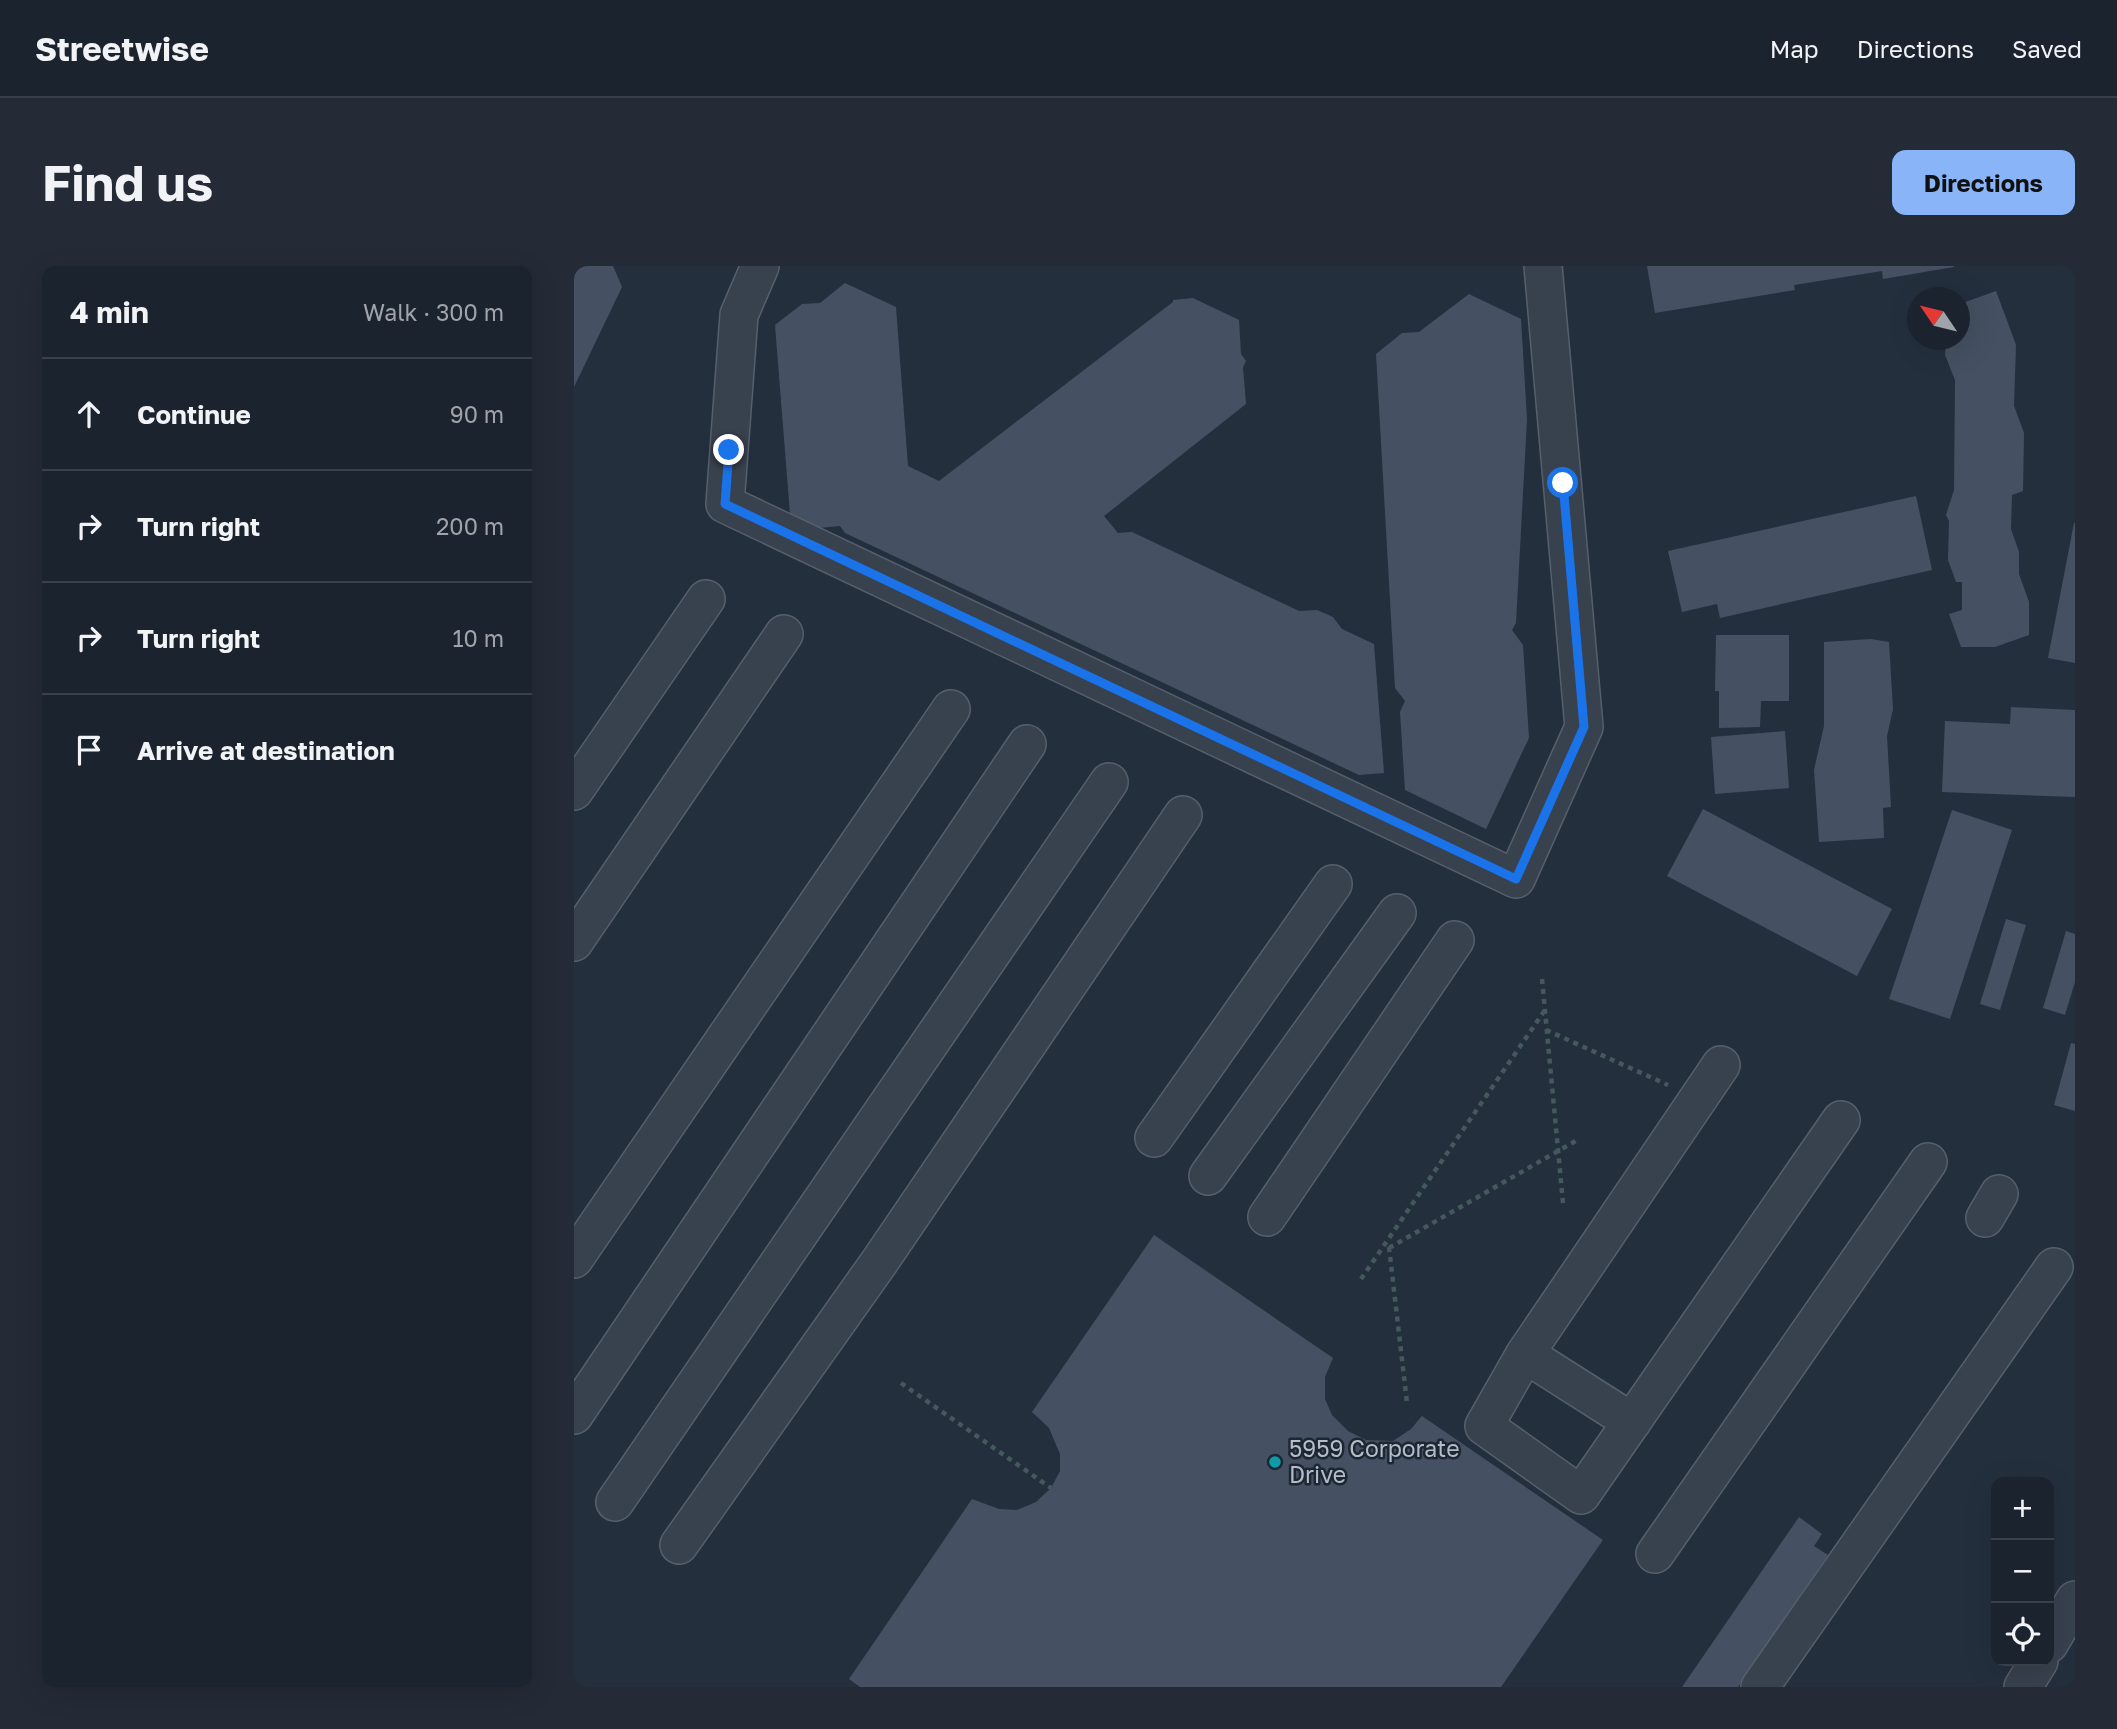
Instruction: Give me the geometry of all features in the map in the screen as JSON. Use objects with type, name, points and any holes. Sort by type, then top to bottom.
[{"type":"street","points":[[760,266],[739,315],[725,504],[1516,879],[1584,727],[1543,266]]},
{"type":"street","points":[[574,791],[706,599]]},
{"type":"street","points":[[574,942],[784,634]]},
{"type":"street","points":[[574,1259],[951,709]]},
{"type":"street","points":[[574,1415],[1027,744]]},
{"type":"street","points":[[615,1502],[1109,782]]},
{"type":"street","points":[[680,1545],[888,1250],[1183,815]]},
{"type":"street","points":[[1154,1138],[1333,884]]},
{"type":"street","points":[[1209,1176],[1396,913]]},
{"type":"street","points":[[1267,1217],[1455,940]]},
{"type":"street","points":[[1721,1065],[1525,1354],[1484,1426],[1581,1495],[1842,1120]]},
{"type":"street","points":[[1655,1554],[1928,1162]]},
{"type":"street","points":[[1760,1687],[2054,1267]]},
{"type":"street","points":[[1525,1354],[1632,1422]]},
{"type":"street","points":[[2054,1636],[2075,1600]]},
{"type":"path","points":[[1542,979],[1563,1203]]},
{"type":"path","points":[[1361,1279],[1545,1010]]},
{"type":"path","points":[[1546,1030],[1678,1090]]},
{"type":"path","points":[[1389,1248],[1579,1139]]},
{"type":"path","points":[[1388,1239],[1407,1403]]},
{"type":"path","points":[[901,1383],[1051,1488]]},
{"type":"building","points":[[574,266],[613,266],[622,287],[574,387]]},
{"type":"building","points":[[1647,266],[1954,267],[1883,279],[1882,271],[1794,285],[1795,290],[1655,313]]},
{"type":"building","points":[[845,283],[896,307],[908,466],[939,481],[1173,300],[1193,298],[1239,320],[1241,354],[1246,361],[1243,367],[1246,404],[1104,516],[1118,533],[1132,532],[1299,611],[1317,610],[1333,617],[1342,629],[1374,644],[1384,773],[1359,775],[845,533],[840,526],[819,528],[790,514],[775,325],[802,304],[820,303]]},
{"type":"building","points":[[1996,291],[2016,345],[2014,406],[2024,433],[2023,491],[2012,495],[2011,529],[2019,552],[2019,574],[2029,602],[2029,635],[1995,647],[1961,647],[1949,614],[1962,610],[1962,582],[1956,582],[1948,560],[1949,521],[1946,515],[1954,490],[1955,380],[1945,350],[1970,350],[1970,300]]},
{"type":"building","points":[[1469,294],[1521,319],[1527,419],[1516,623],[1512,630],[1523,645],[1529,738],[1486,829],[1405,790],[1400,712],[1405,701],[1395,688],[1376,354],[1402,333],[1419,332]]},
{"type":"building","points":[[1916,496],[1932,570],[1720,618],[1717,604],[1682,612],[1668,551]]},
{"type":"building","points":[[2075,523],[2075,663],[2048,658]]},
{"type":"building","points":[[1716,635],[1789,635],[1789,701],[1761,701],[1760,727],[1719,728],[1719,691],[1715,691]]},
{"type":"building","points":[[1871,639],[1889,642],[1893,709],[1887,736],[1891,807],[1883,808],[1884,838],[1819,842],[1814,770],[1824,726],[1824,642]]},
{"type":"building","points":[[2011,707],[2075,710],[2075,797],[1942,792],[1945,721],[2010,724]]},
{"type":"building","points":[[1785,731],[1789,788],[1715,794],[1711,737]]},
{"type":"building","points":[[1703,809],[1892,909],[1857,976],[1667,876]]},
{"type":"building","points":[[1952,810],[2012,830],[1950,1019],[1889,999]]},
{"type":"building","points":[[2006,919],[2026,925],[2000,1010],[1980,1004]]},
{"type":"building","points":[[2066,931],[2075,934],[2075,982],[2065,1015],[2043,1008]]},
{"type":"building","points":[[2071,1043],[2075,1044],[2075,1111],[2054,1105]]},
{"type":"building","name":"5959 Corporate Drive","points":[[1154,1235],[1333,1358],[1325,1377],[1325,1399],[1332,1415],[1348,1431],[1366,1440],[1393,1441],[1411,1429],[1422,1416],[1603,1540],[1501,1687],[860,1687],[849,1679],[972,1499],[999,1509],[1017,1510],[1036,1502],[1051,1488],[1060,1471],[1060,1454],[1049,1428],[1032,1412]]},
{"type":"building","points":[[1799,1517],[1822,1534],[1814,1546],[1828,1555],[1738,1687],[1682,1687]]},
{"type":"place","name":"5959 Corporate Drive","points":[[1275,1462]]},
{"type":"route","points":[[729,450],[725,504],[1516,879],[1584,727],[1563,483]]}]
